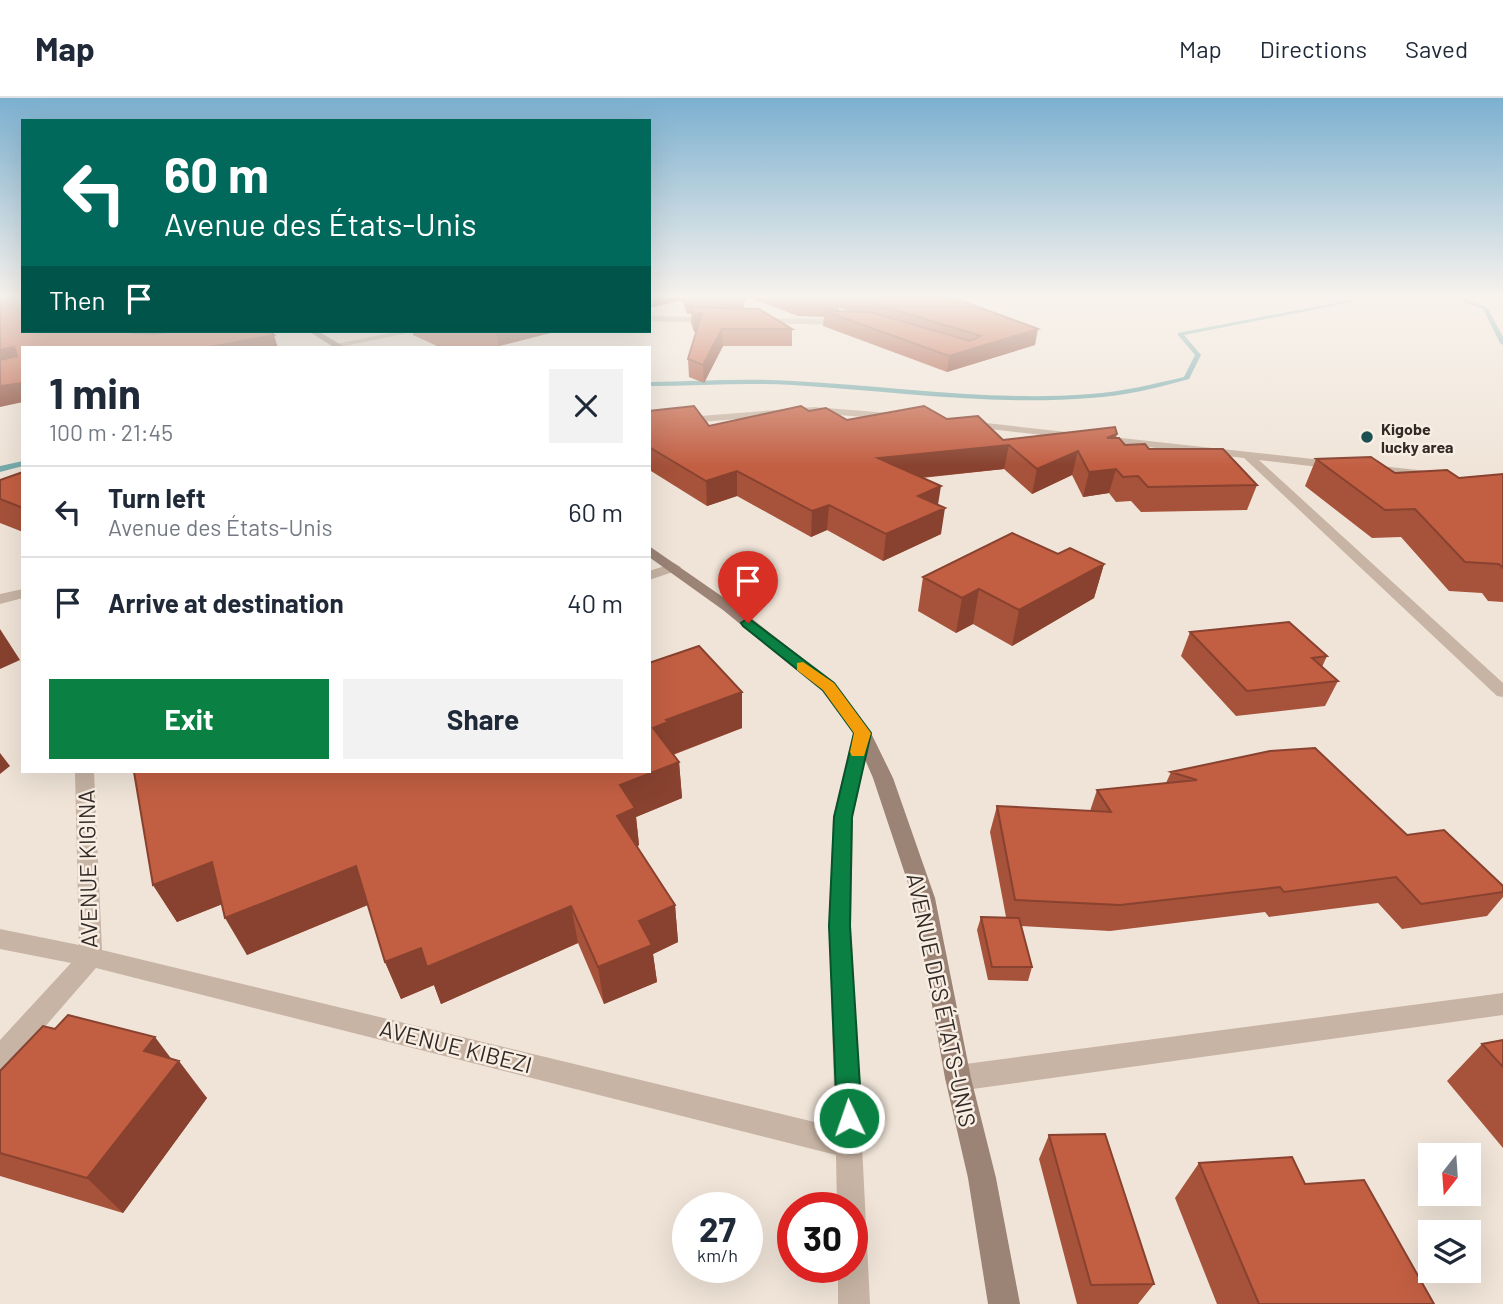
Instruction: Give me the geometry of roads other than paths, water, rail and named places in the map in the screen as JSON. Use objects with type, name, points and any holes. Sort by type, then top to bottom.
[{"type":"street","points":[[651,423],[814,410],[908,418]]},
{"type":"street","points":[[960,424],[1343,466]]},
{"type":"street","points":[[1247,455],[1503,692]]},
{"type":"street","points":[[1357,468],[1440,477]]},
{"type":"street","name":"AVENUE DES ÉTATS-UNIS","points":[[651,551],[828,687],[862,733],[883,778],[924,898],[958,1078],[982,1178],[1004,1304]]},
{"type":"street","points":[[651,575],[674,567]]},
{"type":"street","points":[[0,599],[21,594]]},
{"type":"street","points":[[851,1192],[840,926],[843,817],[862,733]]},
{"type":"street","name":"AVENUE KIGINA","points":[[0,1059],[91,957],[85,773]]},
{"type":"street","name":"AVENUE KIBEZI","points":[[0,939],[91,957],[850,1145]]},
{"type":"street","points":[[958,1078],[1503,1004]]},
{"type":"street","points":[[854,1283],[854,1304]]},
{"type":"waterway","points":[[651,384],[776,382],[941,395],[1042,399],[1140,390],[1187,378],[1197,353]]},
{"type":"waterway","points":[[0,469],[21,464]]},
{"type":"place","name":"Kigobe lucky area","points":[[1367,437]]}]
